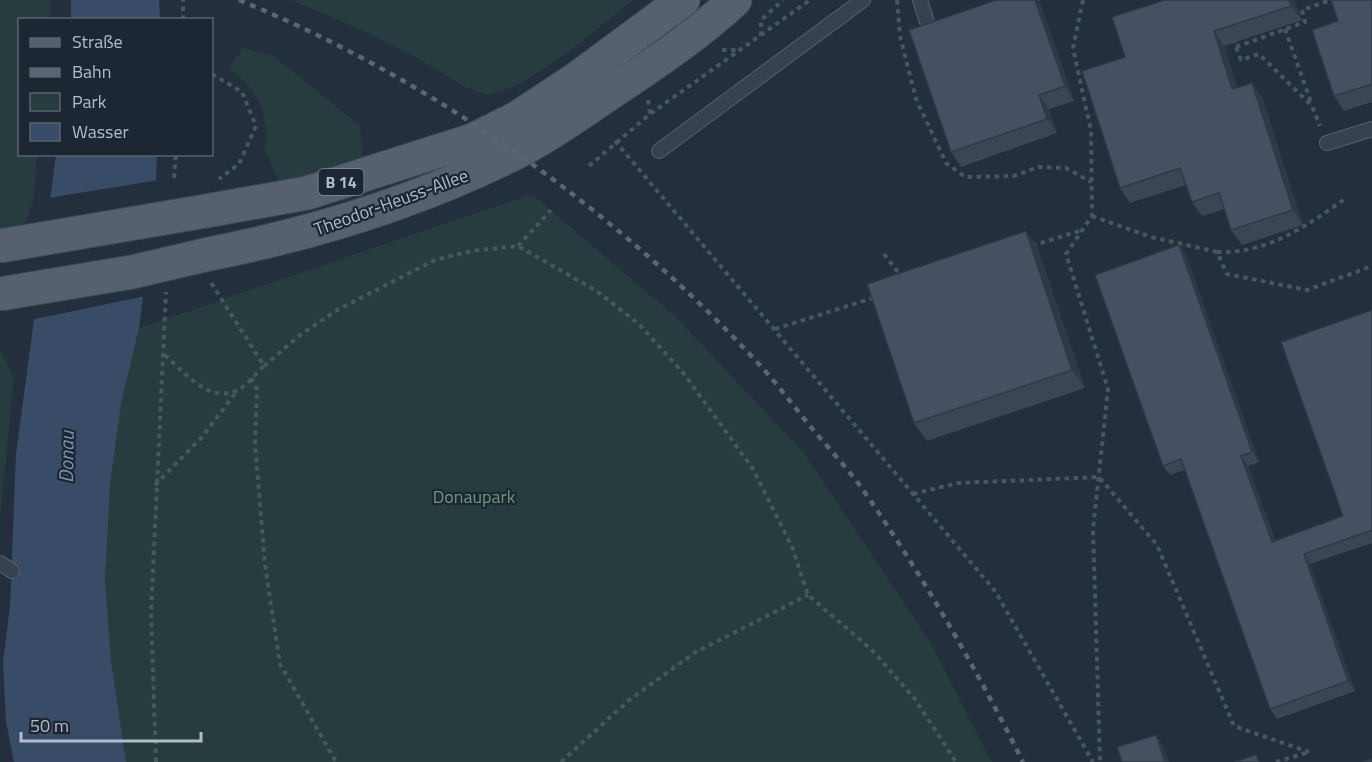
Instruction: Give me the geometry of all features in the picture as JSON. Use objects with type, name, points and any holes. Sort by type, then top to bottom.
[{"type":"main road","name":"Theodor-Heuss-Allee","points":[[0,246],[211,196],[307,193],[473,140],[517,118],[576,79],[683,0]]},
{"type":"main road","name":"Theodor-Heuss-Allee","points":[[0,294],[132,272],[208,266],[428,191],[508,157],[637,75],[704,27],[735,0]]},
{"type":"lane","points":[[659,151],[863,0]]},
{"type":"lane","points":[[920,0],[930,31]]},
{"type":"lane","points":[[1327,143],[1372,129]]},
{"type":"path","points":[[183,0],[183,18]]},
{"type":"path","points":[[761,36],[760,20],[783,0]]},
{"type":"path","points":[[589,166],[615,141],[810,0]]},
{"type":"path","points":[[897,0],[900,36],[916,99],[946,163],[965,177],[1014,176],[1038,167],[1066,168],[1091,183]]},
{"type":"path","points":[[1083,0],[1073,48],[1090,131],[1092,216],[1066,254],[1108,389],[1093,529],[1100,762]]},
{"type":"path","points":[[1236,47],[1305,22],[1302,9],[1331,0]]},
{"type":"path","points":[[1229,28],[1241,60],[1258,54],[1312,106]]},
{"type":"path","points":[[1285,29],[1327,143]]},
{"type":"path","points":[[211,196],[239,164],[256,126],[242,92],[213,75]]},
{"type":"path","points":[[615,141],[995,591],[1093,762]]},
{"type":"path","points":[[174,178],[176,156]]},
{"type":"path","points":[[1092,216],[1151,237],[1217,252],[1240,253],[1297,233],[1346,198]]},
{"type":"path","points":[[518,246],[550,210]]},
{"type":"path","points":[[1028,248],[1082,230]]},
{"type":"path","points":[[155,486],[202,436],[237,390],[300,335],[339,309],[435,260],[471,251],[518,246],[595,290],[639,324],[684,374],[753,469],[792,547],[808,595],[879,658],[915,699],[956,762]]},
{"type":"path","points":[[1217,252],[1227,274],[1307,290],[1372,266]]},
{"type":"path","points":[[884,254],[903,278]]},
{"type":"path","points":[[208,266],[264,366]]},
{"type":"path","points":[[156,762],[151,614],[155,486],[165,354],[166,292]]},
{"type":"path","points":[[774,330],[887,293]]},
{"type":"path","points":[[165,354],[196,385],[218,393],[237,390]]},
{"type":"path","points":[[251,378],[257,389],[255,444],[265,565],[280,664],[336,762]]},
{"type":"path","points":[[913,494],[958,483],[1098,477]]},
{"type":"path","points":[[1098,477],[1157,545],[1234,726],[1310,752],[1276,762]]},
{"type":"path","points":[[561,762],[628,701],[694,653],[808,595]]},
{"type":"green space","points":[[0,0],[50,0],[51,18],[18,18],[18,156],[37,156],[33,202],[23,228],[0,235]]},
{"type":"green space","points":[[290,0],[633,0],[584,40],[542,70],[504,90],[488,94],[464,86],[423,61],[374,36]]},
{"type":"green space","points":[[243,48],[274,56],[360,126],[363,156],[341,169],[282,187],[265,151],[266,128],[262,106],[250,87],[229,68]]},
{"type":"green space","name":"Donaupark","points":[[532,194],[677,318],[804,453],[930,642],[992,762],[126,762],[111,674],[107,629],[106,538],[114,448],[125,385],[139,328]]},
{"type":"green space","points":[[0,350],[14,378],[0,518]]},
{"type":"water","points":[[71,0],[159,0],[160,18],[71,18]]},
{"type":"water","name":"Donau","points":[[56,156],[157,156],[154,213],[139,328],[121,404],[110,484],[105,580],[111,661],[126,762],[14,762],[6,722],[3,662],[10,606],[16,454]]},
{"type":"pier","points":[[159,180],[146,296],[30,320],[48,198]]},
{"type":"building","points":[[996,0],[1035,0],[1065,86],[1039,95],[1047,119],[951,152],[909,30]]},
{"type":"building","points":[[1165,0],[1289,0],[1291,6],[1214,31],[1232,89],[1252,83],[1293,210],[1231,230],[1219,193],[1192,202],[1180,168],[1120,188],[1082,71],[1125,57],[1112,17]]},
{"type":"building","points":[[1331,0],[1372,0],[1372,84],[1334,96],[1312,30],[1338,21]]},
{"type":"building","points":[[1026,231],[1072,370],[914,423],[867,284]]},
{"type":"building","points":[[1179,245],[1252,452],[1241,456],[1272,542],[1343,516],[1281,342],[1372,310],[1372,530],[1304,554],[1348,681],[1270,709],[1181,459],[1163,466],[1095,275]]},
{"type":"building","points":[[1156,735],[1165,762],[1122,762],[1117,747]]},
{"type":"building","points":[[1256,755],[1259,762],[1234,762]]},
{"type":"railway","points":[[239,0],[310,32],[381,68],[450,109],[517,153],[643,252],[701,305],[763,369],[863,490],[912,563],[951,628],[1023,762]]}]
